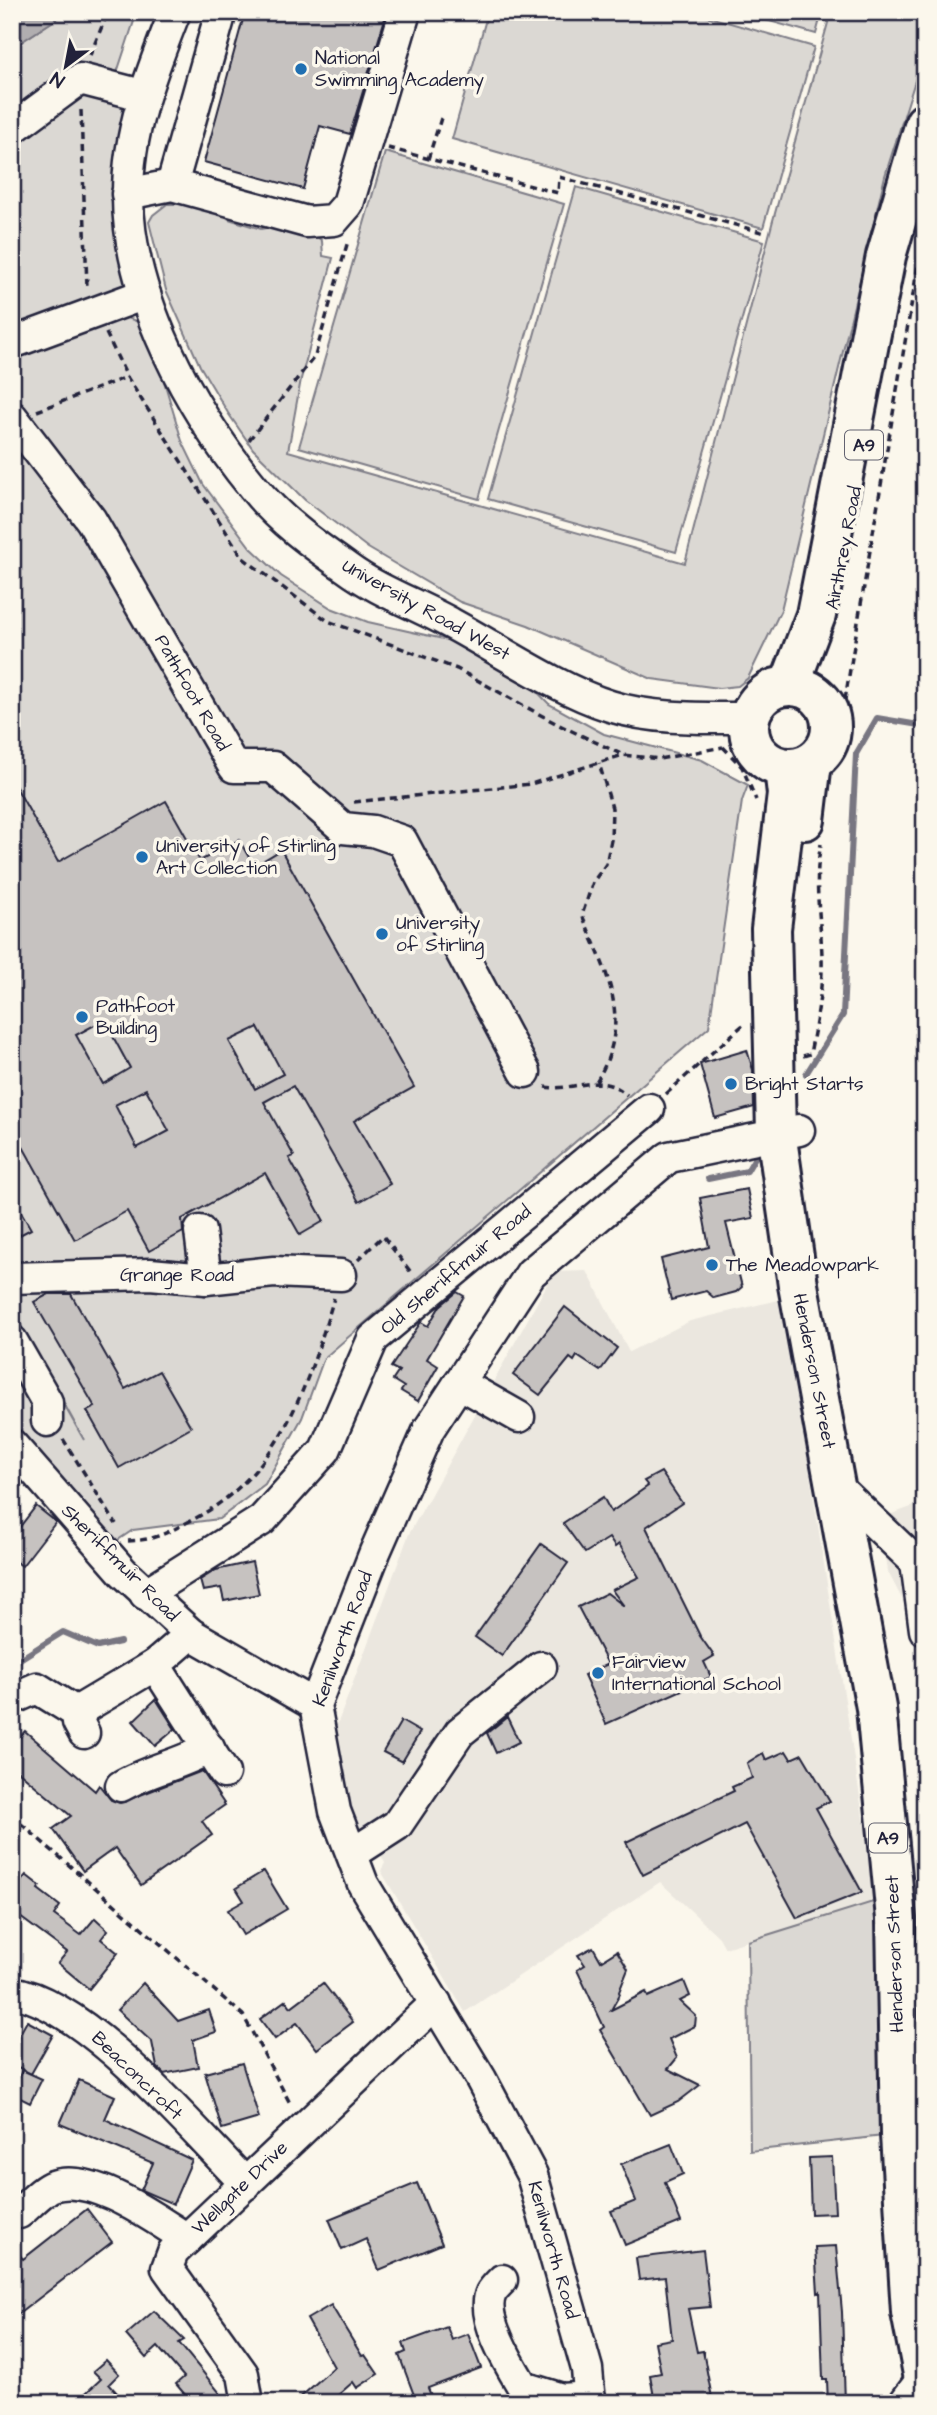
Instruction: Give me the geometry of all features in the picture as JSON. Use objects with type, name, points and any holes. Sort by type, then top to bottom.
[{"type":"main road","name":"Airthrey Road","points":[[802,690],[886,256],[925,123]]},
{"type":"main road","points":[[802,690],[772,690],[758,702],[750,718],[749,735],[765,760],[811,762]]},
{"type":"main road","name":"A9","points":[[788,1131],[771,1001],[771,929],[787,794],[828,744],[831,726],[827,710],[802,690]]},
{"type":"main road","name":"A9","points":[[788,1131],[796,1058],[796,923],[811,762]]},
{"type":"main road","name":"Henderson Street","points":[[788,1131],[816,1265],[835,1485],[876,1708],[896,1919],[900,2134],[917,2388]]},
{"type":"street","name":"University Road West","points":[[175,12],[142,95],[131,152],[127,194],[133,243],[145,294],[196,408],[254,489],[350,570],[539,672],[611,707],[677,717],[750,718]]},
{"type":"street","points":[[172,185],[221,12]]},
{"type":"street","points":[[127,194],[172,185],[316,223],[334,220],[348,204],[405,12]]},
{"type":"street","points":[[12,128],[80,79],[142,95]]},
{"type":"street","points":[[12,343],[145,294]]},
{"type":"street","name":"Pathfoot Road","points":[[13,418],[91,520],[234,767],[273,767],[344,828],[373,831],[402,841],[533,1079]]},
{"type":"street","name":"Old Sheriffmuir Road","points":[[145,1594],[262,1520],[325,1450],[373,1339],[641,1105]]},
{"type":"street","name":"Kenilworth Road","points":[[590,2400],[587,2369],[532,2175],[436,2003],[363,1884],[335,1811],[315,1705],[375,1552],[429,1429],[531,1273],[669,1157],[788,1131]]},
{"type":"street","points":[[200,1231],[206,1279]]},
{"type":"street","name":"Grange Road","points":[[12,1278],[150,1274],[206,1279],[274,1272],[341,1275]]},
{"type":"street","points":[[12,1341],[47,1402],[47,1421]]},
{"type":"street","points":[[460,1383],[519,1418]]},
{"type":"street","name":"Sheriffmuir Road","points":[[16,1459],[123,1572],[191,1634],[315,1705]]},
{"type":"street","points":[[835,1485],[920,1566],[925,1630]]},
{"type":"street","points":[[12,1699],[37,1688],[82,1723],[83,1708],[155,1665],[191,1634]]},
{"type":"street","points":[[121,1786],[147,1771],[216,1761],[155,1665]]},
{"type":"street","points":[[352,1854],[397,1825],[460,1732],[541,1667]]},
{"type":"street","name":"Beaconcroft","points":[[12,1992],[33,1996],[97,2036],[246,2184]]},
{"type":"street","name":"Wellgate Drive","points":[[248,2403],[243,2374],[167,2268],[173,2252],[436,2003]]},
{"type":"street","points":[[19,2213],[52,2186],[79,2182],[141,2210],[187,2239]]},
{"type":"street","points":[[502,2280],[490,2294],[489,2314],[505,2358],[523,2387],[562,2399],[590,2400]]},
{"type":"path","points":[[80,79],[108,12]]},
{"type":"path","points":[[428,159],[442,114]]},
{"type":"path","points":[[366,142],[558,193],[559,177],[765,233]]},
{"type":"path","points":[[233,460],[315,356],[348,247],[348,204]]},
{"type":"path","points":[[811,762],[922,241]]},
{"type":"path","points":[[13,418],[127,377]]},
{"type":"path","points":[[320,806],[531,784],[623,755],[659,759],[723,747]]},
{"type":"path","points":[[596,1082],[613,1044],[616,1006],[605,964],[582,915],[593,882],[606,864],[611,840],[612,808],[599,763]]},
{"type":"path","points":[[796,1058],[810,1055],[820,1003],[821,929],[815,889],[822,841]]},
{"type":"path","points":[[533,1079],[558,1089],[596,1082],[621,1090],[641,1105],[771,1001]]},
{"type":"path","points":[[123,1572],[132,1560],[122,1541],[153,1540],[214,1509],[251,1478],[285,1431],[341,1275],[383,1236],[427,1294]]},
{"type":"path","points":[[47,1421],[112,1514],[119,1532]]},
{"type":"path","points":[[12,1816],[243,2015],[293,2108],[309,2122]]},
{"type":"shaded area","points":[[12,12],[67,12],[12,48]]},
{"type":"shaded area","points":[[67,12],[137,12],[110,94],[120,100],[123,108],[114,206],[128,279],[123,292],[12,334],[12,48]]},
{"type":"shaded area","points":[[488,12],[692,12],[814,47],[763,228],[452,139]]},
{"type":"shaded area","points":[[737,12],[822,12],[816,34]]},
{"type":"shaded area","points":[[831,12],[925,12],[925,49],[885,176],[781,610],[748,678],[738,686],[719,688],[652,679],[528,625],[460,602],[368,548],[305,500],[253,449],[200,366],[166,290],[149,222],[153,215],[167,204],[180,204],[181,198],[211,205],[229,219],[261,229],[280,225],[316,236],[322,241],[323,256],[333,258],[301,379],[288,451],[685,563],[772,224]]},
{"type":"shaded area","points":[[385,152],[564,204],[479,499],[299,447]]},
{"type":"shaded area","points":[[576,187],[764,241],[676,552],[488,499]]},
{"type":"shaded area","points":[[125,317],[144,324],[151,338],[182,441],[203,484],[250,547],[281,576],[331,608],[368,622],[452,641],[520,674],[549,704],[604,734],[702,760],[748,785],[742,801],[709,1027],[324,1358],[302,1418],[265,1484],[219,1519],[133,1530],[109,1546],[12,1420],[12,1314],[84,1440],[12,1309],[12,358]]},
{"type":"shaded area","name":"Fairview International School","points":[[587,1271],[629,1352],[690,1321],[783,1299],[876,1901],[725,1948],[719,1937],[660,1882],[465,2012],[381,1871],[385,1863],[373,1840],[361,1836],[345,1798],[334,1733],[409,1534],[554,1272]]},
{"type":"shaded area","points":[[925,1502],[925,1643],[888,1572],[881,1518]]},
{"type":"shaded area","points":[[876,1901],[892,2135],[750,2151],[748,1941]]},
{"type":"building","name":"National Swimming Academy","points":[[245,12],[387,12],[350,134],[320,126],[303,189],[204,162]]},
{"type":"building","name":"Pathfoot Building","points":[[12,780],[58,862],[166,801],[200,861],[239,840],[254,866],[281,850],[414,1087],[354,1121],[390,1184],[359,1202],[293,1086],[264,1102],[294,1156],[289,1158],[324,1221],[300,1235],[265,1173],[182,1219],[183,1232],[149,1251],[127,1211],[75,1240],[12,1127]],"holes":[[[104,1020],[130,1068],[103,1084],[76,1035]],[[258,1027],[283,1074],[255,1089],[229,1041]],[[146,1089],[169,1131],[137,1148],[115,1105]]]},
{"type":"building","name":"Bright Starts","points":[[747,1050],[753,1070],[754,1107],[715,1118],[700,1064]]},
{"type":"building","points":[[747,1189],[753,1218],[726,1223],[742,1287],[736,1292],[714,1298],[706,1291],[671,1300],[661,1259],[709,1247],[700,1198]]},
{"type":"building","points":[[12,1196],[31,1229],[12,1239]]},
{"type":"building","points":[[457,1292],[464,1296],[427,1359],[438,1366],[418,1401],[401,1391],[404,1387],[393,1380],[399,1371],[391,1367],[421,1322],[428,1326],[440,1306]]},
{"type":"building","points":[[49,1294],[71,1294],[125,1389],[159,1371],[191,1427],[119,1468],[87,1411],[95,1407],[34,1302]]},
{"type":"building","points":[[565,1307],[617,1348],[600,1371],[577,1356],[574,1361],[570,1358],[540,1395],[513,1375]]},
{"type":"building","points":[[661,1472],[682,1503],[646,1527],[700,1636],[714,1656],[704,1662],[711,1677],[606,1724],[584,1675],[608,1664],[578,1607],[607,1593],[624,1606],[612,1590],[639,1577],[619,1544],[615,1547],[609,1538],[585,1553],[563,1523],[603,1497],[611,1512],[648,1486],[644,1481]]},
{"type":"building","points":[[36,1506],[56,1522],[22,1566],[12,1559],[12,1537]]},
{"type":"building","points":[[541,1544],[568,1563],[502,1656],[475,1637]]},
{"type":"building","points":[[252,1562],[259,1594],[224,1601],[221,1588],[203,1591],[200,1580],[216,1570]]},
{"type":"building","points":[[156,1699],[175,1729],[155,1746],[133,1721]]},
{"type":"building","points":[[507,1717],[519,1742],[496,1753],[487,1733]]},
{"type":"building","points":[[401,1721],[420,1732],[402,1762],[383,1752]]},
{"type":"building","points":[[25,1731],[95,1791],[99,1785],[111,1800],[120,1803],[202,1771],[225,1805],[202,1821],[212,1835],[141,1885],[115,1848],[83,1871],[53,1829],[71,1816],[12,1766],[12,1746]]},
{"type":"building","points":[[786,1751],[791,1759],[802,1754],[830,1801],[816,1808],[862,1892],[797,1918],[745,1824],[643,1875],[626,1842],[734,1791],[732,1787],[752,1778],[747,1763],[763,1753],[766,1760]]},
{"type":"building","points":[[264,1871],[287,1909],[243,1935],[228,1910],[244,1901],[236,1888]]},
{"type":"building","points":[[26,1875],[40,1886],[38,1889],[60,1906],[54,1915],[81,1935],[95,1918],[108,1930],[101,1939],[118,1953],[89,1989],[58,1963],[67,1952],[12,1911],[12,1892]]},
{"type":"building","points":[[593,1947],[601,1961],[617,1951],[628,1969],[620,1994],[611,2010],[646,1992],[648,1997],[684,1981],[690,1996],[680,2001],[696,2016],[695,2026],[669,2039],[677,2058],[668,2069],[700,2085],[678,2102],[650,2115],[600,2030],[604,2027],[577,1970],[585,1965],[578,1955]]},
{"type":"building","points":[[143,1983],[178,2021],[209,2010],[216,2032],[193,2040],[198,2067],[164,2074],[157,2067],[152,2042],[117,2010]]},
{"type":"building","points":[[323,1983],[353,2022],[317,2049],[297,2023],[275,2039],[260,2019],[286,2000],[291,2007]]},
{"type":"building","points":[[27,2021],[53,2035],[31,2074],[12,2064],[12,2037],[17,2039]]},
{"type":"building","points":[[242,2063],[259,2118],[222,2129],[205,2073]]},
{"type":"building","points":[[22,2070],[42,2079],[30,2103],[12,2094]]},
{"type":"building","points":[[79,2080],[115,2096],[105,2119],[192,2160],[173,2204],[141,2190],[153,2163],[60,2124]]},
{"type":"building","points":[[671,2144],[683,2174],[665,2182],[681,2222],[625,2245],[611,2211],[636,2201],[621,2164]]},
{"type":"building","points":[[832,2157],[835,2213],[811,2214],[809,2158]]},
{"type":"building","points":[[417,2183],[442,2244],[379,2270],[366,2239],[342,2250],[329,2219]]},
{"type":"building","points":[[87,2209],[112,2242],[12,2319],[12,2246],[23,2259]]},
{"type":"building","points":[[836,2246],[842,2312],[845,2403],[828,2403],[827,2380],[823,2380],[820,2292],[818,2293],[815,2247]]},
{"type":"building","points":[[703,2250],[710,2307],[688,2309],[697,2352],[703,2351],[713,2403],[655,2403],[650,2375],[661,2373],[655,2342],[672,2339],[665,2277],[639,2280],[636,2258]]},
{"type":"building","points":[[331,2305],[362,2356],[365,2355],[378,2374],[357,2388],[353,2382],[329,2403],[294,2403],[334,2367],[307,2319]]},
{"type":"building","points":[[154,2311],[184,2340],[179,2343],[220,2393],[208,2403],[192,2403],[176,2384],[184,2377],[158,2347],[146,2358],[126,2335]]},
{"type":"building","points":[[447,2327],[452,2340],[468,2334],[481,2368],[428,2388],[434,2403],[417,2403],[399,2355],[406,2352],[403,2343]]},
{"type":"building","points":[[106,2360],[119,2374],[109,2384],[126,2403],[75,2403],[101,2379],[93,2371]]},
{"type":"waterway","points":[[806,1074],[843,1015],[856,754],[877,718],[925,726]]},
{"type":"waterway","points":[[708,1179],[747,1171],[757,1154]]},
{"type":"waterway","points":[[12,1664],[63,1632],[98,1647],[120,1642]]},
{"type":"place","name":"National Swimming Academy","points":[[301,69]]},
{"type":"place","name":"University of Stirling Art Collection","points":[[142,857]]},
{"type":"place","name":"University of Stirling","points":[[382,934]]},
{"type":"place","name":"Pathfoot Building","points":[[82,1017]]},
{"type":"place","name":"Bright Starts","points":[[731,1084]]},
{"type":"place","name":"The Meadowpark","points":[[712,1265]]},
{"type":"place","name":"Fairview International School","points":[[598,1673]]}]
